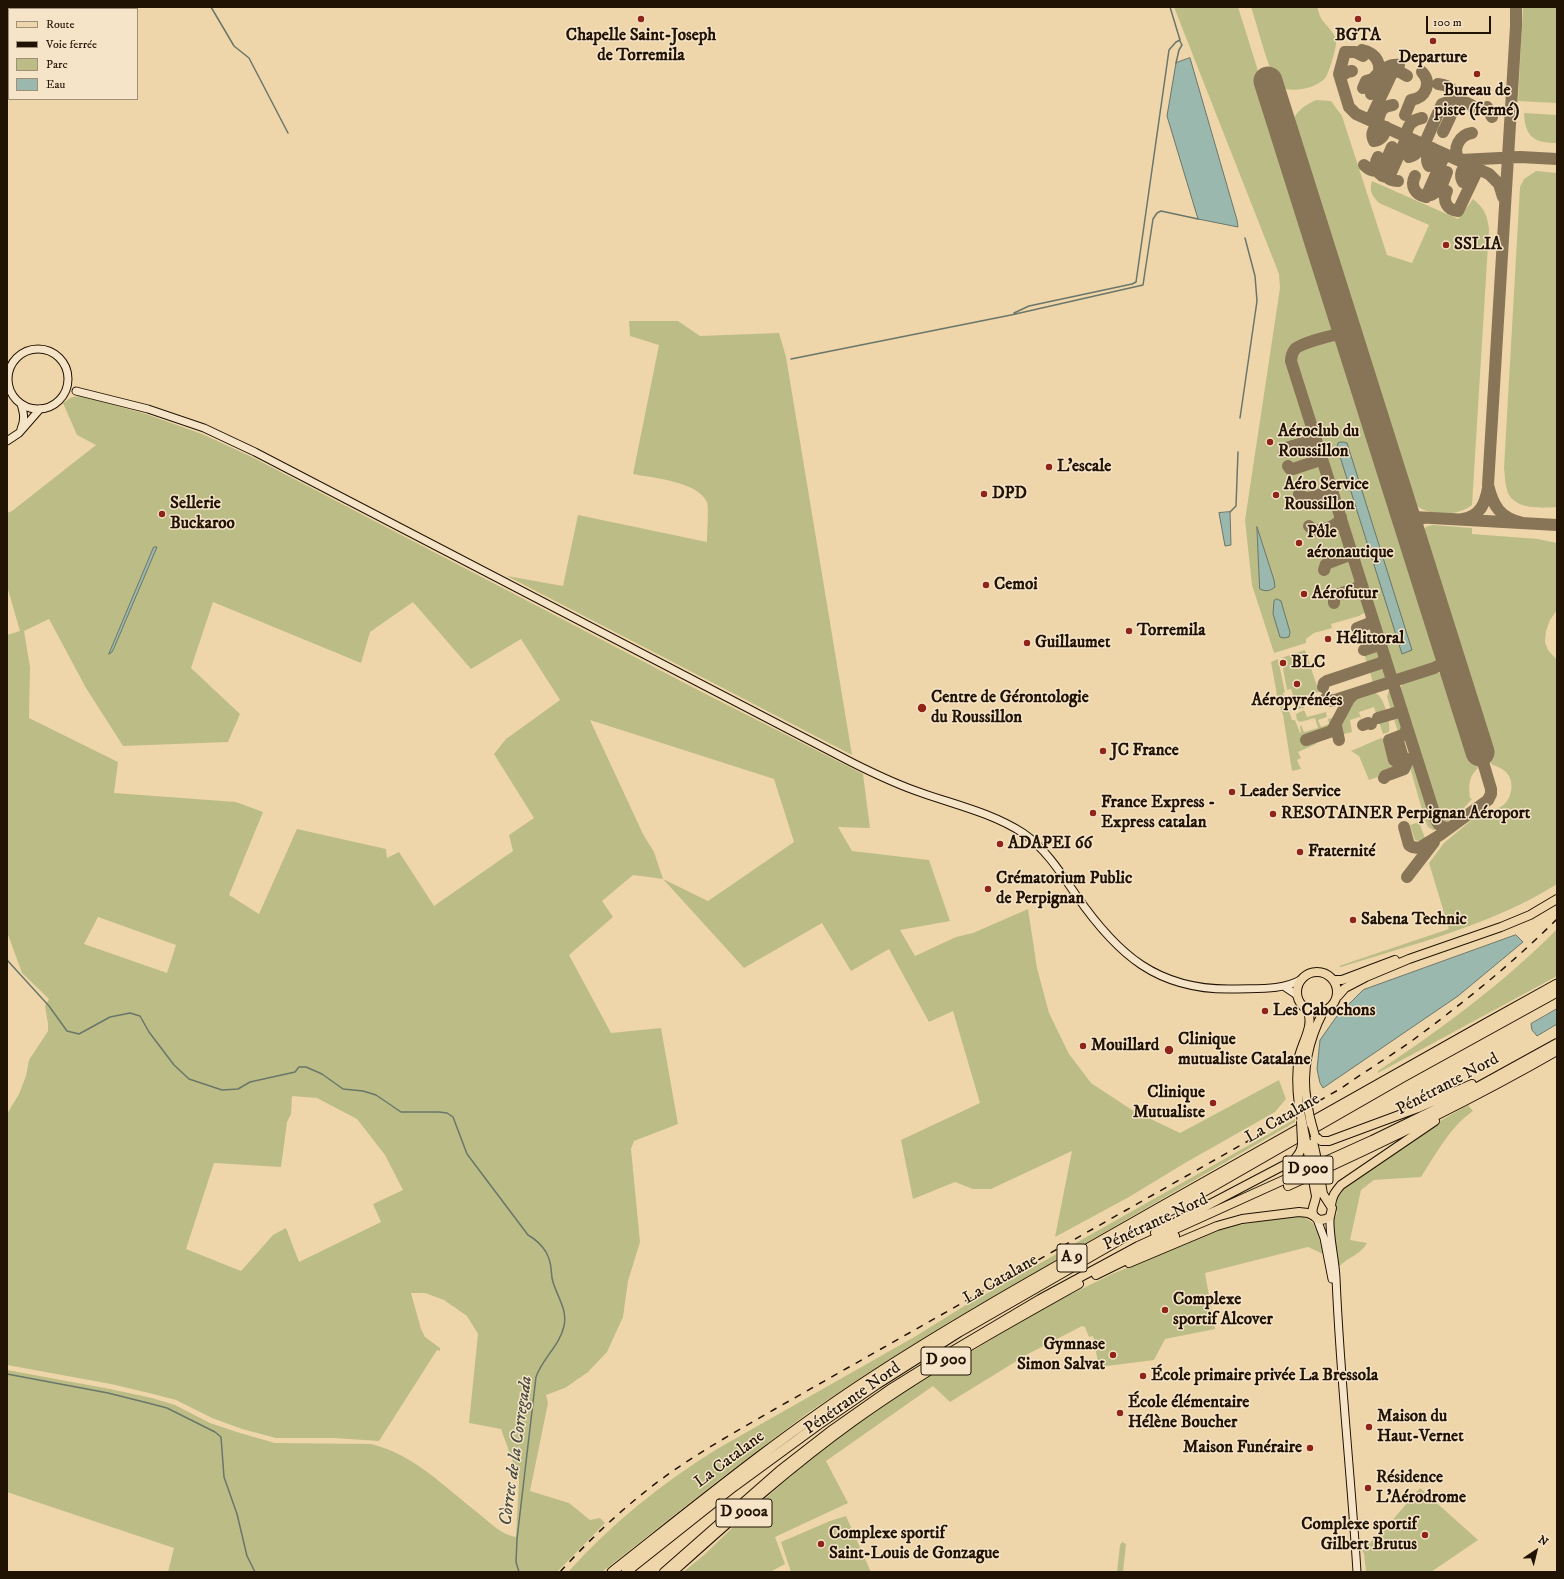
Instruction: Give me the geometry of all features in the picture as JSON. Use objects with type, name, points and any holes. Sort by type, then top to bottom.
[{"type":"highway","name":"La Catalane","points":[[612,1572],[724,1484],[813,1417],[871,1378],[954,1326],[1399,1071],[1557,984]]},
{"type":"highway","name":"La Catalane","points":[[626,1572],[733,1487],[819,1424],[877,1384],[959,1332],[1403,1077],[1557,992]]},
{"type":"main road","points":[[44,349],[51,352],[63,363],[67,371],[68,380],[63,395],[55,404],[40,409],[31,408],[21,404],[12,396],[7,383],[7,377],[11,364],[18,355],[29,350],[44,349]]},
{"type":"main road","points":[[76,390],[155,411],[204,428],[255,452],[853,763],[921,793],[986,814],[1024,834],[1041,848],[1105,934],[1127,955],[1154,972],[1192,986],[1226,989],[1285,987],[1302,979]]},
{"type":"main road","points":[[19,433],[24,423],[24,415],[21,404]]},
{"type":"main road","points":[[7,441],[19,433],[40,409]]},
{"type":"main road","points":[[1334,980],[1342,980],[1360,972],[1495,925],[1534,909],[1557,895]]},
{"type":"main road","points":[[1285,987],[1297,995],[1300,1002],[1308,1010],[1312,1012],[1323,1012],[1333,1006],[1340,991],[1345,988],[1416,956],[1501,927],[1530,915],[1557,899]]},
{"type":"main road","points":[[1297,995],[1299,984],[1302,979],[1306,975],[1317,972],[1327,974],[1334,980],[1338,996]]},
{"type":"main road","points":[[1308,1010],[1311,1020],[1299,1055],[1296,1088],[1301,1121],[1309,1139]]},
{"type":"main road","points":[[1323,1012],[1308,1056],[1304,1087],[1310,1118],[1309,1139],[1316,1178],[1316,1196],[1312,1211],[1316,1217],[1324,1238],[1336,1294]]},
{"type":"main road","points":[[1309,1139],[1321,1142],[1329,1141],[1418,1108],[1495,1074],[1557,1043]]},
{"type":"main road","name":"Pénétrante Nord","points":[[732,1511],[779,1471],[833,1429],[890,1389],[1055,1291],[1138,1246],[1287,1180],[1450,1102],[1557,1043]]},
{"type":"main road","name":"Pénétrante Nord","points":[[809,1454],[895,1393],[1089,1278],[1167,1239],[1374,1146],[1557,1051]]},
{"type":"main road","points":[[1357,1572],[1351,1469],[1344,1409],[1336,1276],[1330,1217],[1334,1192],[1341,1185],[1432,1123],[1528,1067]]},
{"type":"main road","points":[[1055,1291],[1118,1252],[1294,1160],[1309,1139]]},
{"type":"main road","points":[[1316,1178],[1323,1194],[1331,1206]]},
{"type":"main road","points":[[1089,1278],[1115,1269],[1217,1226],[1242,1219],[1280,1213],[1299,1212],[1308,1213],[1322,1220],[1330,1217]]},
{"type":"main road","name":"D 900","points":[[673,1572],[809,1454]]},
{"type":"main road","name":"D 900a","points":[[678,1572],[809,1454]]},
{"type":"main road","name":"D 900","points":[[664,1572],[732,1511]]},
{"type":"main road","name":"D 900a","points":[[657,1572],[732,1511]]},
{"type":"green space","points":[[1174,7],[1238,7],[1337,322],[1333,332],[1300,342],[1291,351],[1289,357],[1366,612],[1359,616],[1331,624],[1332,628],[1314,633],[1306,639],[1306,643],[1274,653],[1252,585],[1245,520],[1280,288],[1279,274]]},
{"type":"green space","points":[[1251,7],[1317,7],[1320,16],[1334,34],[1336,41],[1326,77],[1317,84],[1303,89],[1289,90],[1279,85],[1267,60]]},
{"type":"green space","points":[[1523,7],[1557,7],[1557,103],[1518,101]]},
{"type":"green space","points":[[1316,100],[1331,101],[1342,116],[1387,255],[1412,263],[1429,225],[1379,203],[1372,193],[1372,181],[1458,219],[1473,199],[1480,205],[1486,215],[1489,229],[1472,505],[1461,511],[1449,514],[1430,512],[1418,507],[1405,494],[1299,158],[1293,123],[1299,111]]},
{"type":"green space","points":[[1524,113],[1557,115],[1557,143],[1542,142],[1532,137],[1526,128]]},
{"type":"green space","points":[[1536,171],[1557,173],[1557,507],[1544,508],[1530,507],[1512,499],[1507,490],[1504,468],[1520,187],[1524,179]]},
{"type":"green space","points":[[629,321],[678,321],[700,336],[779,333],[786,357],[852,755],[507,576],[563,586],[578,515],[707,542],[708,505],[702,495],[694,489],[684,485],[662,479],[633,474],[659,345],[630,336]]},
{"type":"green space","points":[[1335,338],[1343,342],[1439,645],[1439,656],[1432,666],[1403,675],[1396,674],[1392,670],[1295,358],[1299,349]]},
{"type":"green space","points":[[80,396],[146,414],[202,434],[252,457],[696,689],[863,774],[870,828],[838,827],[852,851],[929,860],[950,921],[900,930],[915,956],[956,937],[973,933],[1028,909],[1037,968],[1049,1013],[1069,1054],[1091,1083],[1132,1110],[1180,1133],[1279,1080],[1286,1099],[1275,1112],[1185,1163],[1129,1197],[1055,1237],[1072,1151],[991,1189],[973,1189],[955,1182],[913,1199],[901,1140],[980,1103],[953,1011],[929,1022],[889,949],[851,971],[822,923],[744,968],[663,879],[633,875],[602,901],[613,917],[569,955],[611,1033],[661,1028],[678,1124],[634,1141],[631,1149],[640,1242],[628,1281],[623,1317],[607,1352],[588,1372],[565,1388],[546,1395],[548,1403],[530,1491],[569,1503],[590,1520],[600,1518],[605,1523],[557,1572],[168,1572],[174,1548],[7,1492],[7,1370],[152,1398],[175,1405],[210,1423],[275,1443],[371,1444],[401,1455],[415,1463],[441,1482],[496,1528],[506,1534],[516,1537],[519,1479],[501,1429],[469,1423],[478,1334],[467,1316],[444,1300],[425,1293],[411,1293],[421,1329],[425,1337],[440,1348],[440,1351],[437,1350],[379,1441],[334,1438],[276,1438],[242,1429],[212,1418],[176,1400],[111,1384],[7,1365],[7,1114],[19,1094],[26,1076],[29,1060],[48,1031],[45,1006],[49,999],[22,973],[7,932],[7,635],[20,631],[7,586],[7,513],[12,511],[96,445],[77,435],[63,403],[72,397]],"holes":[[[213,602],[361,663],[370,632],[413,602],[471,669],[521,639],[560,700],[506,739],[494,754],[534,818],[509,835],[513,851],[434,906],[399,852],[387,858],[386,849],[297,829],[259,914],[229,895],[263,812],[236,802],[114,793],[118,762],[29,718],[30,667],[24,631],[49,619],[86,688],[123,746],[228,742],[240,714],[191,668]],[[590,720],[774,779],[794,842],[708,901],[663,879],[654,852],[643,834]],[[98,917],[176,945],[167,973],[84,944]],[[292,1096],[317,1098],[357,1119],[385,1155],[403,1190],[373,1204],[381,1222],[299,1262],[286,1228],[273,1235],[241,1271],[186,1249],[214,1163],[281,1167],[287,1122],[291,1114]]]},
{"type":"green space","points":[[1433,525],[1472,528],[1472,534],[1538,539],[1557,543],[1557,610],[1550,620],[1546,631],[1545,642],[1548,650],[1557,660],[1557,884],[1506,911],[1479,922],[1341,967],[1339,966],[1449,929],[1429,863],[1444,843],[1486,808],[1495,809],[1500,807],[1508,800],[1510,796],[1511,780],[1509,776],[1501,768],[1491,764],[1420,542],[1424,528]]},
{"type":"green space","points":[[1370,632],[1374,634],[1376,640],[1375,642],[1363,647],[1361,646],[1358,639],[1359,636]]},
{"type":"green space","points":[[1376,649],[1380,651],[1382,658],[1381,660],[1369,664],[1367,663],[1364,654]]},
{"type":"green space","points":[[1305,650],[1319,692],[1301,697],[1304,708],[1296,709],[1293,707],[1296,705],[1291,689],[1287,690],[1281,658]]},
{"type":"green space","points":[[1278,659],[1285,692],[1283,693],[1292,720],[1295,720],[1300,733],[1301,725],[1304,732],[1318,728],[1315,718],[1300,722],[1297,720],[1296,714],[1304,710],[1307,717],[1326,712],[1327,717],[1318,720],[1321,727],[1329,724],[1328,719],[1335,717],[1345,701],[1331,729],[1324,727],[1324,730],[1315,734],[1314,731],[1311,732],[1313,736],[1306,738],[1307,741],[1315,739],[1316,744],[1298,752],[1301,758],[1297,760],[1301,769],[1292,771],[1283,715],[1278,701],[1271,662]]},
{"type":"green space","points":[[1382,666],[1385,669],[1386,678],[1381,683],[1373,684],[1370,671]]},
{"type":"green space","points":[[1435,672],[1444,674],[1451,681],[1478,768],[1472,775],[1470,782],[1470,798],[1472,799],[1457,815],[1446,822],[1439,818],[1399,691],[1403,683]]},
{"type":"green space","points":[[1389,690],[1394,695],[1404,730],[1400,733],[1398,732],[1387,697]]},
{"type":"green space","points":[[1372,692],[1378,695],[1384,704],[1388,719],[1389,732],[1383,734],[1374,707],[1359,712],[1361,719],[1359,717],[1350,720],[1352,732],[1340,735],[1338,730],[1354,698]]},
{"type":"green space","points":[[1381,738],[1385,740],[1394,769],[1379,774],[1378,777],[1369,780],[1359,756],[1351,751]]},
{"type":"green space","points":[[1412,762],[1415,764],[1435,830],[1428,827],[1425,820],[1409,764]]},
{"type":"green space","points":[[1419,822],[1425,838],[1422,842],[1415,840],[1410,825]]},
{"type":"green space","points":[[1557,929],[1557,976],[1378,1073],[1378,1071],[1425,1039],[1494,986],[1537,949]]},
{"type":"green space","points":[[1468,1105],[1473,1111],[1450,1133],[1421,1177],[1374,1180],[1361,1190],[1350,1240],[1367,1243],[1357,1254],[1340,1265],[1337,1269],[1333,1223],[1337,1213],[1335,1198],[1342,1187],[1433,1125]]},
{"type":"green space","points":[[1295,1119],[1295,1122],[951,1321],[868,1373],[809,1412],[720,1479],[602,1572],[568,1572],[602,1537],[638,1505],[657,1490],[717,1449],[916,1336],[961,1308]]},
{"type":"green space","points":[[1301,1215],[1313,1223],[1321,1239],[1323,1254],[1308,1247],[1205,1273],[1215,1329],[1165,1339],[1154,1360],[1099,1367],[1093,1336],[1089,1337],[1085,1327],[1082,1326],[1028,1354],[950,1402],[933,1386],[826,1461],[848,1503],[775,1537],[785,1564],[770,1572],[683,1572],[704,1555],[812,1457],[855,1425],[897,1396],[1049,1305],[1112,1274],[1226,1227]]},
{"type":"green space","name":"Complexe sportif Gilbert Brutus","points":[[1420,1488],[1478,1540],[1431,1572],[1366,1572],[1364,1554],[1362,1550],[1384,1530]]},
{"type":"green space","name":"Complexe sportif Saint-Louis de Gonzague","points":[[846,1516],[871,1572],[791,1572],[781,1542],[830,1521]]},
{"type":"green space","points":[[1122,1542],[1126,1544],[1123,1572],[1117,1572],[1120,1545]]},
{"type":"water","points":[[1190,58],[1238,227],[1198,219],[1167,116],[1176,63]]},
{"type":"water","points":[[1338,443],[1347,443],[1412,650],[1402,654],[1337,447]]},
{"type":"water","points":[[1230,512],[1231,545],[1225,546],[1219,513]]},
{"type":"water","points":[[1257,527],[1274,580],[1275,587],[1268,591],[1260,589]]},
{"type":"water","points":[[154,547],[157,547],[114,648],[109,654]]},
{"type":"water","points":[[1277,599],[1281,601],[1290,632],[1289,637],[1280,637],[1273,614],[1274,601]]},
{"type":"water","points":[[1516,935],[1523,942],[1458,996],[1323,1088],[1320,1083],[1317,1069],[1320,1040],[1337,1016],[1363,990]]},
{"type":"water","points":[[1557,1009],[1557,1024],[1537,1036],[1532,1030],[1531,1024]]},
{"type":"waterway","points":[[211,7],[234,46],[249,58],[288,133]]},
{"type":"waterway","points":[[1014,313],[1029,306],[1136,282],[1169,50],[1176,42],[1180,40],[1170,7]]},
{"type":"waterway","points":[[1176,63],[1179,50],[1182,45],[1180,41]]},
{"type":"waterway","points":[[791,359],[1011,315],[1143,285],[1153,219],[1157,213],[1161,211],[1198,219]]},
{"type":"waterway","points":[[1240,418],[1257,301],[1255,276],[1245,238]]},
{"type":"waterway","points":[[1230,512],[1236,506],[1238,452]]},
{"type":"waterway","name":"Còrrec de la Corregada","points":[[7,960],[49,1006],[67,1031],[79,1034],[110,1017],[130,1013],[140,1016],[149,1032],[174,1065],[189,1079],[222,1090],[238,1089],[250,1082],[295,1072],[299,1067],[306,1067],[322,1074],[343,1089],[363,1091],[376,1095],[401,1112],[439,1112],[447,1113],[453,1117],[467,1154],[528,1235],[538,1242],[548,1255],[552,1278],[563,1307],[565,1319],[562,1333],[542,1364],[536,1377],[517,1539],[516,1562],[519,1572]]},
{"type":"waterway","points":[[7,1374],[108,1393],[167,1408],[215,1432],[221,1437],[224,1477],[237,1514],[247,1556],[255,1572]]},
{"type":"taxiway","points":[[1516,7],[1488,485],[1492,499],[1499,510],[1509,518],[1523,523]]},
{"type":"taxiway","points":[[1362,50],[1367,51],[1377,60],[1379,64],[1379,73],[1377,78]]},
{"type":"taxiway","points":[[1363,56],[1355,52],[1345,52],[1339,74],[1349,107],[1356,114],[1489,174],[1499,184],[1503,197]]},
{"type":"taxiway","points":[[1371,94],[1380,74],[1388,67],[1399,65]]},
{"type":"taxiway","points":[[1340,77],[1347,72],[1352,71]]},
{"type":"taxiway","points":[[1363,88],[1366,81],[1373,79],[1380,71]]},
{"type":"taxiway","points":[[1370,120],[1393,71],[1400,72],[1407,76]]},
{"type":"taxiway","points":[[1405,115],[1411,100],[1416,99],[1424,93],[1426,89],[1427,81],[1422,72]]},
{"type":"taxiway","points":[[1438,84],[1447,86],[1453,91],[1455,97],[1453,111],[1443,132]]},
{"type":"taxiway","points":[[1424,145],[1442,104],[1451,101],[1463,101],[1475,108]]},
{"type":"taxiway","points":[[1386,127],[1383,136],[1374,141],[1372,136],[1381,111],[1385,107],[1393,105]]},
{"type":"taxiway","points":[[1487,107],[1492,117]]},
{"type":"taxiway","points":[[1406,137],[1410,124],[1415,120],[1422,118]]},
{"type":"taxiway","points":[[1459,160],[1456,151],[1458,143],[1467,134],[1472,133]]},
{"type":"taxiway","points":[[1378,157],[1376,164],[1377,170],[1385,177],[1389,177],[1407,137]]},
{"type":"taxiway","points":[[1410,141],[1406,151],[1409,157],[1417,152],[1420,143]]},
{"type":"taxiway","points":[[1392,147],[1384,168],[1387,177],[1391,180],[1398,181]]},
{"type":"taxiway","points":[[1432,148],[1427,157],[1429,166],[1438,161],[1441,154]]},
{"type":"taxiway","points":[[1415,176],[1413,183],[1414,190],[1426,197],[1445,154]]},
{"type":"taxiway","points":[[1460,160],[1520,157],[1557,159]]},
{"type":"taxiway","points":[[1467,164],[1461,173],[1463,182],[1468,181],[1474,174]]},
{"type":"taxiway","points":[[1364,165],[1372,170],[1382,168]]},
{"type":"taxiway","points":[[1447,191],[1445,198],[1446,204],[1451,209],[1458,211],[1478,169]]},
{"type":"taxiway","points":[[1431,195],[1440,190],[1447,172]]},
{"type":"taxiway","points":[[1337,335],[1343,329],[1343,319]]},
{"type":"taxiway","points":[[1351,344],[1344,334],[1326,337],[1304,344],[1295,349],[1291,361],[1437,822],[1443,827],[1451,827]]},
{"type":"taxiway","points":[[1284,452],[1286,448],[1313,440],[1315,437]]},
{"type":"taxiway","points":[[1288,466],[1290,469],[1293,469],[1317,461],[1321,455]]},
{"type":"taxiway","points":[[1299,494],[1309,498],[1326,492],[1329,490],[1331,485]]},
{"type":"taxiway","points":[[1463,519],[1478,512],[1483,504],[1488,488]]},
{"type":"taxiway","points":[[1401,503],[1406,512],[1414,517],[1557,525]]},
{"type":"taxiway","points":[[1309,526],[1313,530],[1325,529],[1337,523],[1341,517]]},
{"type":"taxiway","points":[[1411,534],[1410,527],[1412,522],[1423,518]]},
{"type":"taxiway","points":[[1324,570],[1326,564],[1347,556],[1351,550]]},
{"type":"taxiway","points":[[1334,603],[1334,598],[1337,595],[1357,588],[1361,582]]},
{"type":"taxiway","points":[[1357,628],[1370,623],[1372,618]]},
{"type":"taxiway","points":[[1364,650],[1376,646],[1379,639]]},
{"type":"taxiway","points":[[1326,698],[1332,701],[1434,668],[1445,661],[1447,655],[1445,642]]},
{"type":"taxiway","points":[[1323,687],[1324,683],[1327,681],[1381,663],[1385,657]]},
{"type":"taxiway","points":[[1306,740],[1332,731],[1349,699],[1353,695]]},
{"type":"taxiway","points":[[1378,718],[1402,711]]},
{"type":"taxiway","points":[[1363,725],[1368,723],[1371,724]]},
{"type":"taxiway","points":[[1336,726],[1339,740]]},
{"type":"taxiway","points":[[1407,727],[1405,734],[1389,740],[1394,760],[1398,763],[1413,758],[1418,762]]},
{"type":"taxiway","points":[[1400,736],[1398,741],[1405,765]]},
{"type":"taxiway","points":[[1404,827],[1409,845],[1419,848],[1440,835],[1488,800],[1491,794],[1491,789],[1480,752]]},
{"type":"taxiway","points":[[1384,778],[1385,776],[1404,769],[1408,760],[1406,760]]},
{"type":"taxiway","points":[[1407,877],[1434,842]]},
{"type":"runway","points":[[1268,81],[1480,752]]},
{"type":"railway","points":[[560,1572],[584,1546],[636,1499],[677,1468],[704,1451],[775,1409],[1340,1089],[1413,1040],[1450,1012],[1505,967],[1557,919]]},
{"type":"place","name":"Chapelle Saint-Joseph de Torremila","points":[[641,19]]},
{"type":"place","name":"BGTA","points":[[1358,19]]},
{"type":"place","name":"Departure","points":[[1433,41]]},
{"type":"place","name":"Bureau de piste (fermé)","points":[[1477,74]]},
{"type":"place","name":"SSLIA","points":[[1446,245]]},
{"type":"place","name":"Aéroclub du Roussillon","points":[[1270,442]]},
{"type":"place","name":"L'escale","points":[[1049,467]]},
{"type":"place","name":"DPD","points":[[984,494]]},
{"type":"place","name":"Aéro Service Roussillon","points":[[1276,495]]},
{"type":"place","name":"Sellerie Buckaroo","points":[[162,514]]},
{"type":"place","name":"Pôle aéronautique","points":[[1299,543]]},
{"type":"place","name":"Cemoi","points":[[986,585]]},
{"type":"place","name":"Aérofutur","points":[[1304,594]]},
{"type":"place","name":"Torremila","points":[[1129,631]]},
{"type":"place","name":"Hélittoral","points":[[1328,639]]},
{"type":"place","name":"Guillaumet","points":[[1027,643]]},
{"type":"place","name":"BLC","points":[[1283,663]]},
{"type":"place","name":"Aéropyrénées","points":[[1297,684]]},
{"type":"place","name":"Centre de Gérontologie du Roussillon","points":[[922,708]]},
{"type":"place","name":"JC France","points":[[1103,751]]},
{"type":"place","name":"Leader Service","points":[[1232,792]]},
{"type":"place","name":"France Express - Express catalan","points":[[1093,813]]},
{"type":"place","name":"RESOTAINER Perpignan Aéroport","points":[[1273,814]]},
{"type":"place","name":"ADAPEI 66","points":[[1000,844]]},
{"type":"place","name":"Fraternité","points":[[1300,852]]},
{"type":"place","name":"Crématorium Public de Perpignan","points":[[988,889]]},
{"type":"place","name":"Sabena Technic","points":[[1353,920]]},
{"type":"place","name":"Les Cabochons","points":[[1265,1011]]},
{"type":"place","name":"Mouillard","points":[[1083,1046]]},
{"type":"place","name":"Clinique mutualiste Catalane","points":[[1169,1050]]},
{"type":"place","name":"Clinique Mutualiste","points":[[1213,1103]]},
{"type":"place","name":"Complexe sportif Alcover","points":[[1165,1310]]},
{"type":"place","name":"Gymnase Simon Salvat","points":[[1113,1355]]},
{"type":"place","name":"École primaire privée La Bressola","points":[[1143,1376]]},
{"type":"place","name":"École élémentaire Hélène Boucher","points":[[1120,1413]]},
{"type":"place","name":"Maison du Haut-Vernet","points":[[1369,1427]]},
{"type":"place","name":"Maison Funéraire","points":[[1310,1448]]},
{"type":"place","name":"Résidence L'Aérodrome","points":[[1368,1488]]},
{"type":"place","name":"Complexe sportif Gilbert Brutus","points":[[1425,1535]]},
{"type":"place","name":"Complexe sportif Saint-Louis de Gonzague","points":[[821,1544]]}]
